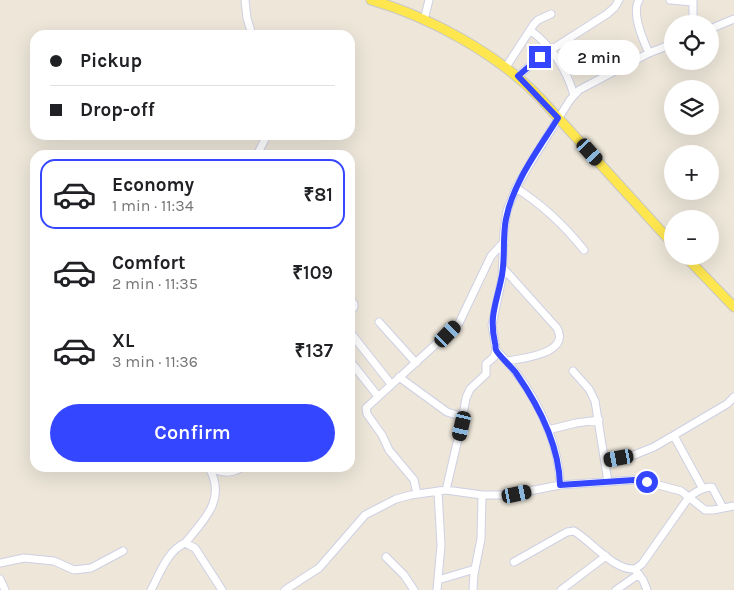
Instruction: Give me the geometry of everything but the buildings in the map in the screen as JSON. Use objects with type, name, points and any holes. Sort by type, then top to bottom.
[{"type":"main road","points":[[371,0],[424,20],[506,66],[558,118],[664,234]]},
{"type":"main road","points":[[694,265],[734,307]]},
{"type":"street","points":[[246,0],[247,18],[251,30]]},
{"type":"street","points":[[424,20],[429,0]]},
{"type":"street","points":[[518,76],[551,49],[607,14],[615,7],[619,0]]},
{"type":"street","points":[[639,0],[636,10],[639,27],[649,53]]},
{"type":"street","points":[[670,0],[692,1],[693,15]]},
{"type":"street","points":[[506,66],[538,20],[551,14]]},
{"type":"street","points":[[719,25],[734,19]]},
{"type":"street","points":[[530,30],[551,49],[566,70],[574,95]]},
{"type":"street","points":[[437,590],[441,545],[442,490],[468,393],[486,374],[486,366],[494,357],[496,350],[492,325],[503,268],[507,211],[516,188],[574,95],[586,85],[664,47]]},
{"type":"street","points":[[516,188],[548,210],[584,250]]},
{"type":"street","points":[[417,494],[414,480],[393,455],[382,435],[366,414],[366,408],[460,323],[492,256],[504,242]]},
{"type":"street","points":[[503,268],[557,328],[559,334],[555,345],[545,353],[507,361]]},
{"type":"street","points":[[379,322],[416,363]]},
{"type":"street","points":[[355,338],[391,384]]},
{"type":"street","points":[[496,350],[520,379],[548,430],[557,461],[560,485]]},
{"type":"street","points":[[355,367],[378,396]]},
{"type":"street","points":[[573,371],[592,394],[599,420],[608,482]]},
{"type":"street","points":[[400,377],[447,412],[463,417]]},
{"type":"street","points":[[605,460],[640,453],[674,436],[727,404],[734,397]]},
{"type":"street","points":[[548,430],[599,420]]},
{"type":"street","points":[[674,436],[703,489]]},
{"type":"street","points":[[151,590],[174,551],[185,543],[206,518],[213,505],[217,487],[212,472]]},
{"type":"street","points":[[285,590],[319,568],[365,515],[396,500],[417,494],[442,490],[482,494],[517,494],[560,485],[634,480],[681,491],[705,510],[734,506]]},
{"type":"street","points":[[616,590],[637,572],[689,497],[703,489],[714,488],[723,508]]},
{"type":"street","points":[[473,590],[481,539],[482,494]]},
{"type":"street","points":[[514,562],[570,531],[576,532],[606,556],[637,572],[647,590]]},
{"type":"street","points":[[185,543],[195,548],[222,590]]},
{"type":"street","points":[[0,563],[24,558],[54,561],[74,570],[90,568],[123,551]]},
{"type":"street","points":[[561,590],[606,556]]},
{"type":"street","points":[[386,557],[414,590]]},
{"type":"street","points":[[438,580],[475,569]]},
{"type":"street","points":[[0,579],[6,590]]},
{"type":"route","points":[[540,57],[518,76],[558,118],[516,188],[507,211],[504,231],[502,278],[492,325],[496,350],[514,369],[548,430],[554,446],[560,475],[560,485],[634,480],[647,482]]}]
